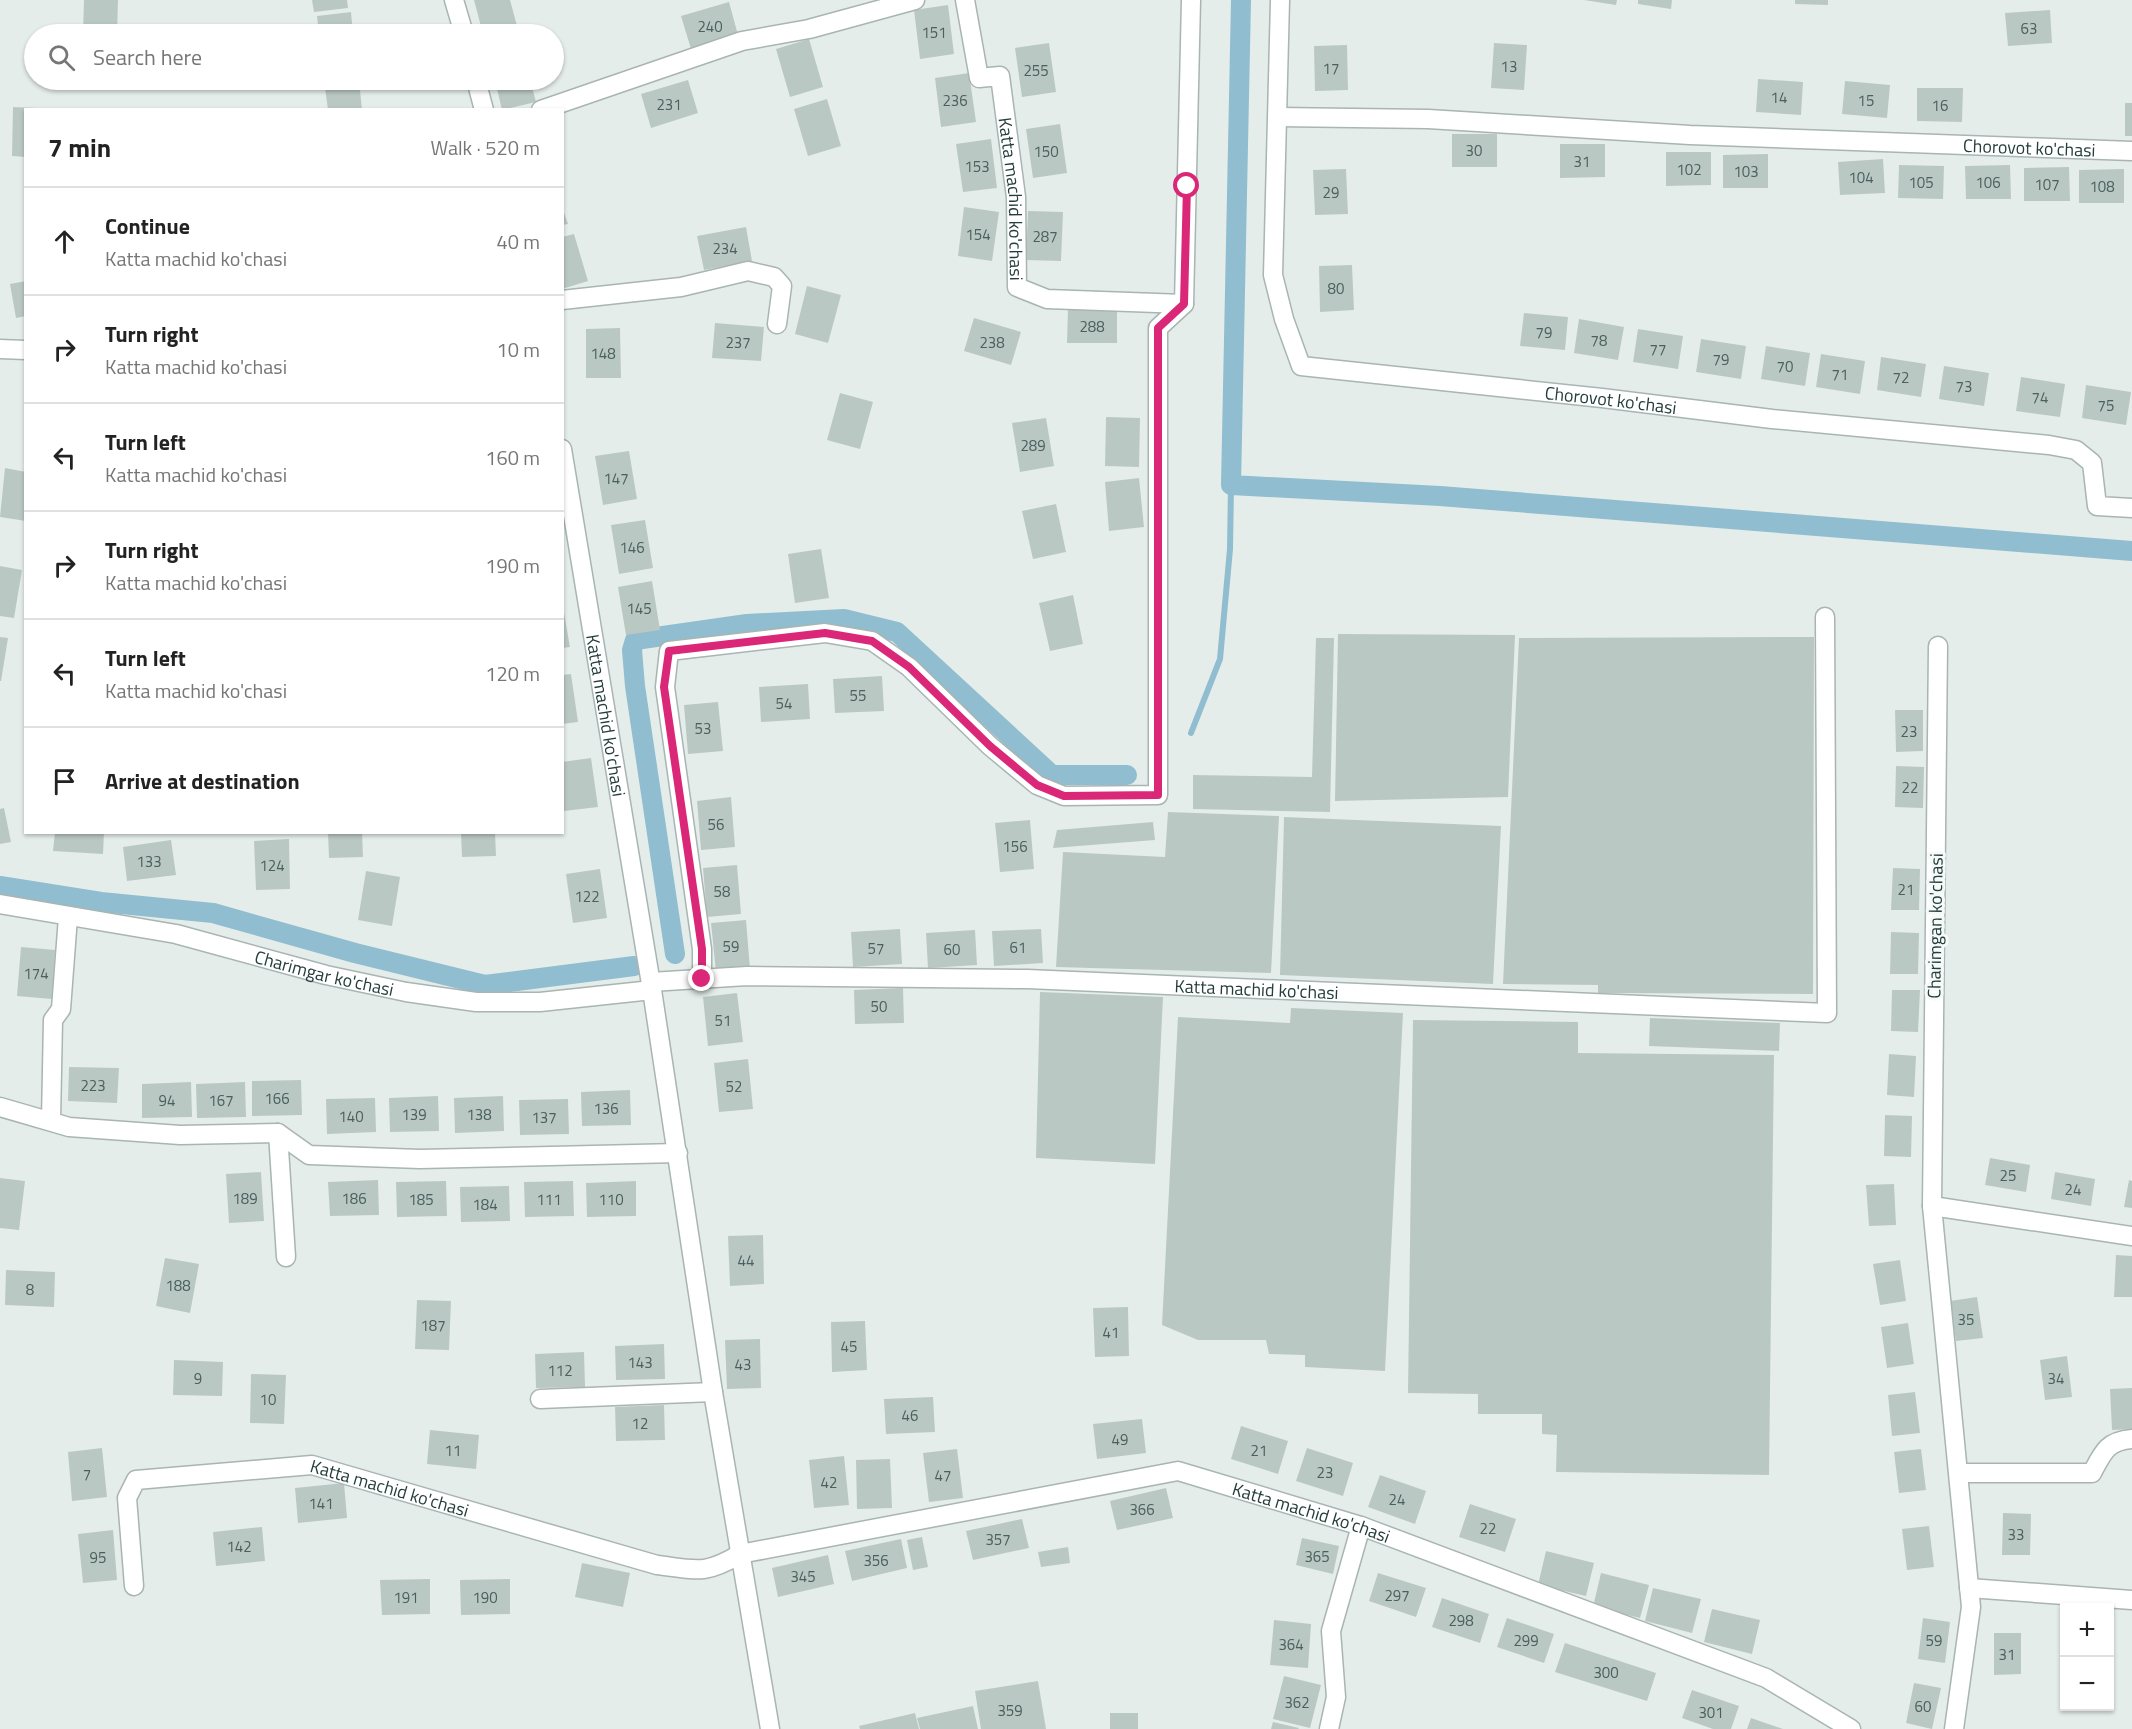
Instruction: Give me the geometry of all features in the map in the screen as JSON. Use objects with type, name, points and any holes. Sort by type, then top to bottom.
[{"type":"street","points":[[454,0],[461,24]]},
{"type":"street","points":[[547,108],[742,41],[809,29],[915,0]]},
{"type":"street","name":"Katta machid ko'chasi","points":[[965,0],[980,78],[1000,76],[1016,197],[1017,287],[1047,299],[1184,304]]},
{"type":"street","points":[[702,979],[702,949],[664,687],[669,651],[825,633],[872,641],[909,667],[990,746],[1037,785],[1064,796],[1158,795],[1158,328],[1184,304],[1191,0]]},
{"type":"street","name":"Chorovot ko'chasi","points":[[1280,0],[1273,274],[1284,319],[1301,366],[1602,398],[1772,419],[2049,445],[2076,450],[2092,463],[2097,506],[2132,508]]},
{"type":"street","points":[[479,90],[483,108]]},
{"type":"street","name":"Chorovot ko'chasi","points":[[1278,117],[1428,119],[1690,135],[2132,151]]},
{"type":"street","points":[[564,300],[681,287],[748,271],[774,277],[782,286],[777,324]]},
{"type":"street","points":[[0,349],[24,350]]},
{"type":"street","name":"Katta machid ko'chasi","points":[[564,461],[678,1153],[713,1392],[770,1729]]},
{"type":"street","name":"Katta machid ko'chasi","points":[[651,986],[747,976],[1027,979],[1827,1013],[1826,617]]},
{"type":"street","name":"Charimgan ko'chasi","points":[[1938,646],[1932,1206],[1960,1473],[1971,1607],[1954,1729]]},
{"type":"street","name":"Charimgar ko'chasi","points":[[0,904],[176,934],[326,975],[406,992],[476,1002],[540,1002],[651,986]]},
{"type":"street","points":[[51,1121],[53,1020],[61,1009],[68,917]]},
{"type":"street","points":[[0,1107],[69,1127],[180,1135],[278,1133],[309,1155],[420,1159],[678,1153]]},
{"type":"street","points":[[278,1133],[286,1257]]},
{"type":"street","points":[[1932,1206],[2132,1236]]},
{"type":"street","points":[[540,1399],[713,1392]]},
{"type":"street","points":[[1960,1473],[2092,1473],[2102,1454],[2116,1440],[2132,1439]]},
{"type":"street","name":"Katta machid ko'chasi","points":[[134,1586],[127,1498],[136,1480],[263,1468],[312,1466],[657,1565],[703,1571],[720,1566],[740,1554],[1178,1471],[1361,1526],[1766,1678],[1851,1729]]},
{"type":"street","points":[[1329,1729],[1336,1697],[1331,1631],[1361,1526]]},
{"type":"street","points":[[1969,1588],[2132,1600]]},
{"type":"building","points":[[84,0],[118,0],[117,24],[83,24]]},
{"type":"building","points":[[312,0],[347,0],[348,8],[314,12]]},
{"type":"building","points":[[474,0],[510,0],[516,24],[480,24]]},
{"type":"building","points":[[1584,0],[1617,0],[1616,5]]},
{"type":"building","points":[[1638,0],[1672,0],[1671,9],[1638,4]]},
{"type":"building","points":[[1795,0],[1828,0],[1828,5],[1795,4]]},
{"type":"building","points":[[729,2],[738,35],[691,49],[681,16]]},
{"type":"building","points":[[948,5],[954,54],[920,59],[914,10]]},
{"type":"building","points":[[2050,10],[2052,43],[2008,46],[2005,13]]},
{"type":"building","points":[[351,12],[352,24],[318,24],[317,16]]},
{"type":"building","points":[[809,39],[823,87],[790,97],[776,49]]},
{"type":"building","points":[[1049,43],[1056,92],[1022,97],[1015,48]]},
{"type":"building","points":[[1494,43],[1527,45],[1524,90],[1491,88]]},
{"type":"building","points":[[1347,45],[1348,90],[1315,91],[1314,46]]},
{"type":"building","points":[[969,73],[976,122],[941,127],[935,78]]},
{"type":"building","points":[[1758,79],[1803,82],[1801,115],[1756,112]]},
{"type":"building","points":[[688,80],[698,113],[651,128],[641,94]]},
{"type":"building","points":[[1845,81],[1890,85],[1887,118],[1842,114]]},
{"type":"building","points":[[1917,88],[1963,88],[1962,122],[1917,121]]},
{"type":"building","points":[[325,90],[360,90],[362,108],[328,108]]},
{"type":"building","points":[[497,90],[533,90],[536,102],[502,108]]},
{"type":"building","points":[[827,99],[841,146],[808,156],[794,109]]},
{"type":"building","points":[[2125,103],[2132,103],[2132,136],[2125,136]]},
{"type":"building","points":[[13,107],[37,108],[24,108],[24,157],[12,156]]},
{"type":"building","points":[[1060,124],[1067,173],[1033,178],[1026,129]]},
{"type":"building","points":[[1452,134],[1497,134],[1497,167],[1452,167]]},
{"type":"building","points":[[991,139],[997,188],[963,192],[956,144]]},
{"type":"building","points":[[1560,144],[1605,144],[1605,177],[1560,178]]},
{"type":"building","points":[[1666,152],[1711,152],[1711,185],[1666,186]]},
{"type":"building","points":[[1768,154],[1768,188],[1723,188],[1723,155]]},
{"type":"building","points":[[1883,159],[1885,193],[1840,195],[1838,162]]},
{"type":"building","points":[[1899,165],[1944,166],[1943,199],[1898,198]]},
{"type":"building","points":[[2010,165],[2011,199],[1966,199],[1965,166]]},
{"type":"building","points":[[2069,167],[2070,201],[2024,201],[2024,168]]},
{"type":"building","points":[[1346,169],[1348,214],[1315,215],[1313,170]]},
{"type":"building","points":[[2124,169],[2124,203],[2079,203],[2079,170]]},
{"type":"building","points":[[964,207],[999,212],[992,261],[958,256]]},
{"type":"building","points":[[1028,211],[1063,212],[1061,261],[1026,260]]},
{"type":"building","points":[[564,213],[568,224],[564,225]]},
{"type":"building","points":[[746,227],[752,261],[704,270],[697,236]]},
{"type":"building","points":[[574,234],[588,281],[564,288],[564,236]]},
{"type":"building","points":[[1352,265],[1354,310],[1320,312],[1319,266]]},
{"type":"building","points":[[24,281],[24,316],[16,318],[10,284]]},
{"type":"building","points":[[807,286],[841,295],[828,343],[795,334]]},
{"type":"building","points":[[1068,308],[1117,309],[1117,343],[1067,343]]},
{"type":"building","points":[[1524,313],[1568,317],[1565,350],[1520,346]]},
{"type":"building","points":[[974,318],[1021,332],[1011,365],[964,351]]},
{"type":"building","points":[[1579,319],[1624,327],[1618,360],[1574,353]]},
{"type":"building","points":[[715,323],[764,327],[761,361],[712,358]]},
{"type":"building","points":[[620,328],[621,378],[586,378],[586,329]]},
{"type":"building","points":[[1638,329],[1683,336],[1678,369],[1633,362]]},
{"type":"building","points":[[1701,339],[1746,346],[1741,379],[1696,372]]},
{"type":"building","points":[[1766,346],[1810,353],[1805,386],[1761,379]]},
{"type":"building","points":[[1821,354],[1865,361],[1860,394],[1816,387]]},
{"type":"building","points":[[1881,357],[1926,364],[1921,397],[1877,390]]},
{"type":"building","points":[[1944,366],[1989,373],[1984,406],[1939,399]]},
{"type":"building","points":[[2021,377],[2065,384],[2060,417],[2016,411]]},
{"type":"building","points":[[2086,385],[2131,392],[2126,425],[2082,418]]},
{"type":"building","points":[[840,393],[873,402],[860,449],[827,440]]},
{"type":"building","points":[[1106,417],[1140,418],[1139,467],[1105,466]]},
{"type":"building","points":[[1046,418],[1054,466],[1020,472],[1012,423]]},
{"type":"building","points":[[629,451],[637,499],[603,505],[595,456]]},
{"type":"building","points":[[5,468],[24,472],[24,521],[0,517]]},
{"type":"building","points":[[1139,478],[1144,527],[1109,531],[1105,482]]},
{"type":"building","points":[[1056,504],[1066,552],[1033,559],[1022,511]]},
{"type":"building","points":[[645,520],[653,568],[619,574],[611,525]]},
{"type":"building","points":[[821,549],[829,598],[795,603],[788,554]]},
{"type":"building","points":[[0,566],[22,570],[14,618],[0,616]]},
{"type":"building","points":[[652,581],[660,630],[626,635],[618,587]]},
{"type":"building","points":[[1073,595],[1083,644],[1050,651],[1039,603]]},
{"type":"building","points":[[564,612],[570,647],[564,648]]},
{"type":"building","points":[[1338,634],[1515,635],[1508,797],[1335,801]]},
{"type":"building","points":[[0,637],[8,638],[1,681],[0,681]]},
{"type":"building","points":[[1814,637],[1813,994],[1598,993],[1598,985],[1503,984],[1519,638]]},
{"type":"building","points":[[1316,638],[1334,638],[1330,812],[1193,809],[1193,775],[1312,777]]},
{"type":"building","points":[[571,674],[578,722],[564,724],[564,675]]},
{"type":"building","points":[[882,676],[884,711],[835,713],[833,679]]},
{"type":"building","points":[[808,684],[810,719],[761,722],[759,687]]},
{"type":"building","points":[[718,702],[723,751],[688,754],[684,705]]},
{"type":"building","points":[[1895,710],[1923,710],[1923,751],[1896,752]]},
{"type":"building","points":[[591,758],[598,807],[564,811],[564,762]]},
{"type":"building","points":[[1896,766],[1924,767],[1923,808],[1895,807]]},
{"type":"building","points":[[731,797],[735,847],[701,850],[697,801]]},
{"type":"building","points":[[4,808],[11,842],[0,844],[0,809]]},
{"type":"building","points":[[1168,812],[1279,816],[1271,973],[1056,967],[1063,852],[1165,857]]},
{"type":"building","points":[[1284,817],[1501,826],[1493,984],[1280,975]]},
{"type":"building","points":[[1030,820],[1034,869],[1000,872],[995,823]]},
{"type":"building","points":[[1153,822],[1155,840],[1053,848],[1057,830]]},
{"type":"building","points":[[55,834],[104,834],[103,854],[53,851]]},
{"type":"building","points":[[328,834],[362,834],[363,857],[329,858]]},
{"type":"building","points":[[461,834],[495,834],[496,856],[462,857]]},
{"type":"building","points":[[289,839],[290,889],[256,890],[254,841]]},
{"type":"building","points":[[171,840],[176,875],[127,881],[123,847]]},
{"type":"building","points":[[737,865],[741,914],[707,917],[703,868]]},
{"type":"building","points":[[1893,868],[1920,869],[1919,910],[1891,910]]},
{"type":"building","points":[[600,869],[607,918],[573,923],[566,874]]},
{"type":"building","points":[[366,871],[400,877],[392,926],[358,920]]},
{"type":"building","points":[[746,920],[750,969],[716,972],[711,923]]},
{"type":"building","points":[[900,929],[902,964],[853,967],[851,932]]},
{"type":"building","points":[[1041,929],[1043,963],[994,966],[992,931]]},
{"type":"building","points":[[975,930],[977,965],[928,968],[926,933]]},
{"type":"building","points":[[1891,932],[1919,933],[1918,974],[1890,974]]},
{"type":"building","points":[[21,947],[55,950],[52,999],[17,996]]},
{"type":"building","points":[[903,988],[904,1023],[855,1024],[854,990]]},
{"type":"building","points":[[1892,990],[1920,990],[1918,1032],[1891,1031]]},
{"type":"building","points":[[1040,992],[1163,997],[1155,1164],[1036,1158]]},
{"type":"building","points":[[737,993],[743,1042],[708,1046],[703,997]]},
{"type":"building","points":[[1291,1008],[1403,1013],[1385,1371],[1305,1367],[1305,1355],[1269,1354],[1266,1340],[1198,1340],[1162,1325],[1178,1017],[1290,1023]]},
{"type":"building","points":[[1650,1018],[1780,1023],[1779,1051],[1649,1046]]},
{"type":"building","points":[[1413,1020],[1578,1022],[1578,1053],[1774,1055],[1769,1475],[1556,1472],[1557,1435],[1542,1434],[1542,1414],[1478,1414],[1478,1394],[1408,1393]]},
{"type":"building","points":[[1889,1054],[1916,1056],[1914,1097],[1887,1095]]},
{"type":"building","points":[[748,1059],[753,1109],[719,1112],[714,1063]]},
{"type":"building","points":[[69,1067],[119,1068],[117,1103],[68,1101]]},
{"type":"building","points":[[301,1080],[302,1115],[252,1116],[252,1081]]},
{"type":"building","points":[[191,1082],[192,1117],[142,1118],[142,1084]]},
{"type":"building","points":[[245,1082],[246,1117],[197,1118],[196,1084]]},
{"type":"building","points":[[630,1090],[631,1125],[582,1126],[581,1092]]},
{"type":"building","points":[[438,1096],[439,1131],[390,1132],[389,1098]]},
{"type":"building","points":[[503,1096],[504,1131],[455,1133],[454,1098]]},
{"type":"building","points":[[375,1098],[376,1132],[327,1134],[326,1099]]},
{"type":"building","points":[[568,1099],[569,1134],[520,1135],[519,1100]]},
{"type":"building","points":[[1885,1115],[1912,1116],[1911,1157],[1884,1156]]},
{"type":"building","points":[[1990,1158],[2030,1165],[2026,1192],[1985,1185]]},
{"type":"building","points":[[261,1172],[264,1221],[229,1223],[226,1174]]},
{"type":"building","points":[[2055,1172],[2095,1179],[2091,1206],[2051,1199]]},
{"type":"building","points":[[0,1178],[25,1181],[19,1230],[0,1228]]},
{"type":"building","points":[[378,1180],[379,1215],[330,1216],[328,1182]]},
{"type":"building","points":[[2129,1180],[2132,1181],[2132,1208],[2124,1207]]},
{"type":"building","points":[[446,1181],[447,1216],[397,1217],[396,1182]]},
{"type":"building","points":[[573,1181],[574,1216],[525,1217],[524,1182]]},
{"type":"building","points":[[636,1181],[636,1216],[587,1217],[586,1183]]},
{"type":"building","points":[[1894,1184],[1896,1225],[1869,1226],[1866,1185]]},
{"type":"building","points":[[509,1186],[510,1221],[461,1222],[460,1187]]},
{"type":"building","points":[[763,1235],[764,1284],[730,1286],[728,1236]]},
{"type":"building","points":[[2116,1255],[2132,1256],[2132,1297],[2114,1297]]},
{"type":"building","points":[[165,1258],[199,1264],[190,1313],[156,1306]]},
{"type":"building","points":[[1900,1260],[1906,1301],[1880,1305],[1873,1264]]},
{"type":"building","points":[[6,1270],[55,1272],[54,1307],[5,1305]]},
{"type":"building","points":[[1977,1297],[1983,1338],[1956,1341],[1950,1301]]},
{"type":"building","points":[[417,1300],[451,1301],[449,1350],[415,1349]]},
{"type":"building","points":[[1128,1307],[1129,1356],[1095,1357],[1093,1308]]},
{"type":"building","points":[[865,1321],[867,1370],[832,1372],[831,1322]]},
{"type":"building","points":[[1908,1323],[1914,1364],[1887,1368],[1881,1327]]},
{"type":"building","points":[[760,1339],[761,1388],[727,1389],[725,1340]]},
{"type":"building","points":[[664,1344],[665,1379],[616,1380],[615,1346]]},
{"type":"building","points":[[584,1352],[585,1387],[536,1388],[535,1354]]},
{"type":"building","points":[[2067,1356],[2072,1397],[2045,1400],[2040,1360]]},
{"type":"building","points":[[174,1360],[223,1362],[222,1396],[173,1395]]},
{"type":"building","points":[[251,1374],[286,1375],[284,1424],[250,1423]]},
{"type":"building","points":[[2132,1388],[2132,1429],[2112,1430],[2110,1389]]},
{"type":"building","points":[[1915,1392],[1920,1433],[1892,1436],[1888,1395]]},
{"type":"building","points":[[933,1397],[935,1432],[886,1434],[884,1399]]},
{"type":"building","points":[[664,1405],[665,1440],[616,1441],[615,1407]]},
{"type":"building","points":[[1142,1419],[1146,1453],[1097,1459],[1093,1424]]},
{"type":"building","points":[[1241,1426],[1288,1441],[1278,1474],[1231,1459]]},
{"type":"building","points":[[430,1430],[479,1435],[476,1469],[427,1464]]},
{"type":"building","points":[[102,1448],[107,1497],[72,1501],[68,1452]]},
{"type":"building","points":[[1307,1448],[1353,1463],[1343,1496],[1296,1481]]},
{"type":"building","points":[[957,1449],[963,1498],[929,1502],[923,1453]]},
{"type":"building","points":[[1921,1449],[1926,1490],[1899,1493],[1894,1452]]},
{"type":"building","points":[[844,1456],[849,1505],[814,1508],[809,1460]]},
{"type":"building","points":[[890,1459],[892,1508],[857,1509],[856,1460]]},
{"type":"building","points":[[1380,1475],[1426,1491],[1415,1524],[1368,1507]]},
{"type":"building","points":[[344,1483],[347,1518],[298,1523],[295,1488]]},
{"type":"building","points":[[1166,1488],[1173,1518],[1117,1530],[1110,1501]]},
{"type":"building","points":[[1470,1504],[1516,1519],[1505,1552],[1459,1537]]},
{"type":"building","points":[[2003,1513],[2031,1514],[2030,1555],[2002,1555]]},
{"type":"building","points":[[1022,1519],[1029,1548],[973,1560],[966,1531]]},
{"type":"building","points":[[1929,1526],[1934,1567],[1907,1570],[1902,1529]]},
{"type":"building","points":[[262,1527],[265,1561],[216,1566],[213,1532]]},
{"type":"building","points":[[113,1530],[117,1580],[83,1583],[78,1534]]},
{"type":"building","points":[[922,1537],[928,1567],[913,1570],[907,1540]]},
{"type":"building","points":[[1302,1538],[1339,1546],[1333,1574],[1296,1565]]},
{"type":"building","points":[[901,1539],[907,1568],[852,1581],[845,1551]]},
{"type":"building","points":[[1068,1547],[1070,1563],[1041,1567],[1038,1552]]},
{"type":"building","points":[[1546,1551],[1594,1563],[1586,1596],[1538,1585]]},
{"type":"building","points":[[828,1555],[834,1584],[778,1597],[772,1568]]},
{"type":"building","points":[[582,1563],[630,1573],[623,1607],[575,1597]]},
{"type":"building","points":[[1378,1573],[1426,1588],[1416,1617],[1369,1601]]},
{"type":"building","points":[[1601,1573],[1649,1585],[1640,1618],[1593,1607]]},
{"type":"building","points":[[430,1579],[430,1614],[382,1615],[380,1580]]},
{"type":"building","points":[[510,1579],[510,1614],[461,1615],[460,1580]]},
{"type":"building","points":[[1653,1588],[1701,1599],[1692,1633],[1645,1621]]},
{"type":"building","points":[[1442,1598],[1489,1614],[1480,1643],[1432,1627]]},
{"type":"building","points":[[1712,1609],[1760,1620],[1752,1654],[1704,1642]]},
{"type":"building","points":[[1507,1618],[1554,1634],[1544,1663],[1497,1647]]},
{"type":"building","points":[[1923,1618],[1950,1622],[1945,1663],[1918,1659]]},
{"type":"building","points":[[1274,1620],[1311,1624],[1308,1668],[1270,1665]]},
{"type":"building","points":[[1994,1633],[2021,1633],[2021,1674],[1994,1675]]},
{"type":"building","points":[[1565,1643],[1656,1673],[1647,1701],[1555,1672]]},
{"type":"building","points":[[1284,1676],[1321,1685],[1310,1728],[1273,1719]]},
{"type":"building","points":[[1038,1681],[1046,1729],[981,1729],[975,1691]]},
{"type":"building","points":[[1914,1683],[1941,1688],[1932,1729],[1906,1723]]},
{"type":"building","points":[[1692,1690],[1739,1706],[1731,1729],[1713,1729],[1682,1718]]},
{"type":"building","points":[[973,1706],[978,1729],[920,1729],[917,1718]]},
{"type":"building","points":[[915,1713],[919,1729],[860,1729],[859,1726]]},
{"type":"building","points":[[1110,1713],[1138,1713],[1138,1729],[1110,1729]]},
{"type":"building","points":[[1751,1718],[1783,1729],[1747,1729]]},
{"type":"building","points":[[1273,1722],[1299,1728],[1271,1729]]},
{"type":"waterway","points":[[1241,0],[1231,485],[1440,496],[2132,551]]},
{"type":"waterway","points":[[1191,733],[1220,659],[1230,549],[1231,485]]},
{"type":"waterway","points":[[675,954],[635,686],[632,650],[635,640],[747,624],[844,619],[897,632],[1052,775],[1127,775]]},
{"type":"waterway","points":[[0,886],[101,902],[213,913],[355,953],[485,985],[634,966]]},
{"type":"route","points":[[702,979],[702,949],[664,687],[669,651],[746,640],[825,633],[872,641],[909,667],[990,746],[1037,785],[1064,796],[1158,795],[1158,328],[1184,304],[1187,186]]}]
